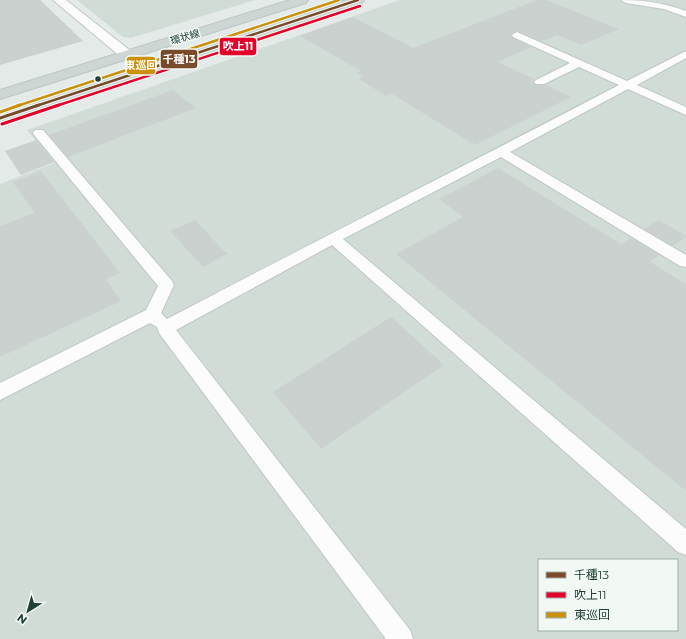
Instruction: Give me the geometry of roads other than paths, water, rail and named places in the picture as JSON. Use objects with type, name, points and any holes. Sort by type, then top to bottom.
[{"type":"main road","name":"環状線","points":[[0,95],[302,0]]},
{"type":"main road","name":"環状線","points":[[0,118],[358,0]]},
{"type":"street","points":[[59,0],[127,55]]},
{"type":"lane","points":[[626,0],[666,7],[686,14]]},
{"type":"lane","points":[[517,35],[686,111]]},
{"type":"lane","points":[[165,328],[333,238],[501,152],[686,54]]},
{"type":"lane","points":[[540,82],[578,62]]},
{"type":"lane","points":[[0,392],[152,314],[166,285],[39,134]]},
{"type":"lane","points":[[501,152],[686,262]]},
{"type":"lane","points":[[333,238],[686,544]]},
{"type":"lane","points":[[152,314],[165,328],[401,639]]}]
